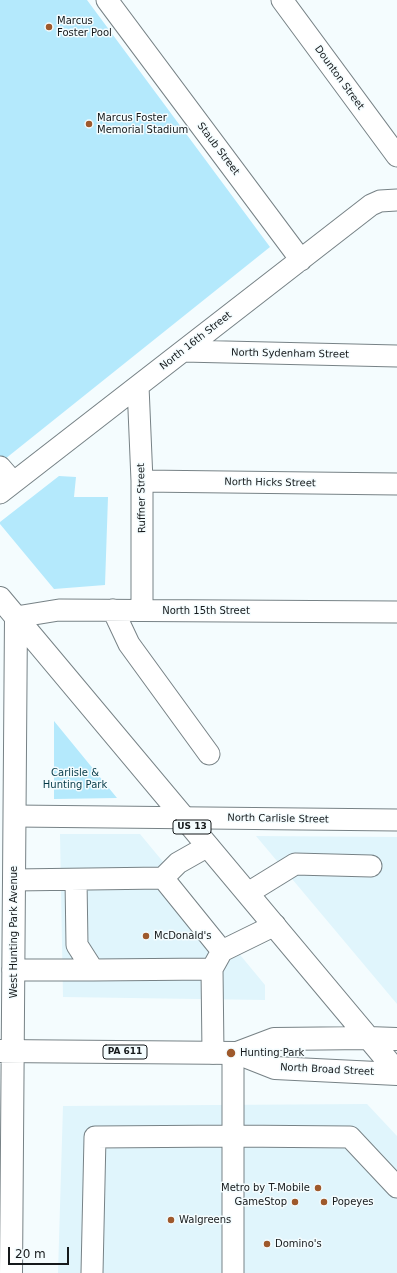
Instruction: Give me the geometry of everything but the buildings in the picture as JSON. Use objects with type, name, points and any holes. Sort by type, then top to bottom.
[{"type":"main road","name":"US 13","points":[[0,598],[275,925],[397,1073]]},
{"type":"main road","name":"West Hunting Park Avenue","points":[[11,1273],[6,1198],[6,1051],[13,970],[7,936],[14,880],[16,617]]},
{"type":"main road","name":"North Broad Street","points":[[228,1053],[274,1039],[397,1039]]},
{"type":"main road","name":"North Broad Street","points":[[6,1051],[228,1053],[276,1068],[397,1073]]},
{"type":"street","name":"Staub Street","points":[[107,0],[301,260]]},
{"type":"street","name":"Dounton Street","points":[[282,0],[397,156]]},
{"type":"street","name":"North 16th Street","points":[[4,481],[138,386],[371,206],[380,201],[397,200]]},
{"type":"street","name":"North Sydenham Street","points":[[183,351],[397,356]]},
{"type":"street","name":"Ruffner Street","points":[[138,386],[142,481],[142,610]]},
{"type":"street","name":"North Hicks Street","points":[[142,481],[397,484]]},
{"type":"street","name":"North 15th Street","points":[[16,617],[59,610],[397,612]]},
{"type":"street","points":[[113,610],[129,644],[209,754]]},
{"type":"street","name":"North Carlisle Street","points":[[15,816],[397,820]]},
{"type":"street","points":[[14,880],[163,878],[178,863],[208,846]]},
{"type":"street","points":[[248,893],[295,864],[371,866]]},
{"type":"street","points":[[163,878],[217,960],[228,1053],[233,1136],[233,1273]]},
{"type":"street","points":[[76,880],[77,945],[93,970]]},
{"type":"street","points":[[13,970],[93,970],[217,960],[275,925]]},
{"type":"street","points":[[92,1273],[95,1136],[350,1137],[397,1187]]},
{"type":"shaded area","points":[[60,834],[140,834],[265,985],[265,1000],[63,997]]},
{"type":"shaded area","points":[[256,836],[397,837],[397,1004]]},
{"type":"shaded area","points":[[367,1104],[397,1136],[397,1273],[58,1273],[63,1106]]},
{"type":"green space","name":"Marcus Foster Memorial Stadium","points":[[0,0],[87,0],[270,247],[0,463]]},
{"type":"green space","points":[[59,476],[76,477],[74,497],[108,497],[105,585],[54,589],[0,524],[0,522]]},
{"type":"green space","name":"Carlisle & Hunting Park","points":[[54,721],[117,798],[54,799]]},
{"type":"place","name":"Marcus Foster Pool","points":[[49,27]]},
{"type":"place","name":"Marcus Foster Memorial Stadium","points":[[89,124]]},
{"type":"place","name":"McDonald's","points":[[146,936]]},
{"type":"place","name":"Hunting Park","points":[[231,1053]]},
{"type":"place","name":"Metro by T-Mobile","points":[[318,1188]]},
{"type":"place","name":"GameStop","points":[[295,1202]]},
{"type":"place","name":"Popeyes","points":[[324,1202]]},
{"type":"place","name":"Walgreens","points":[[171,1220]]},
{"type":"place","name":"Domino's","points":[[267,1244]]}]
